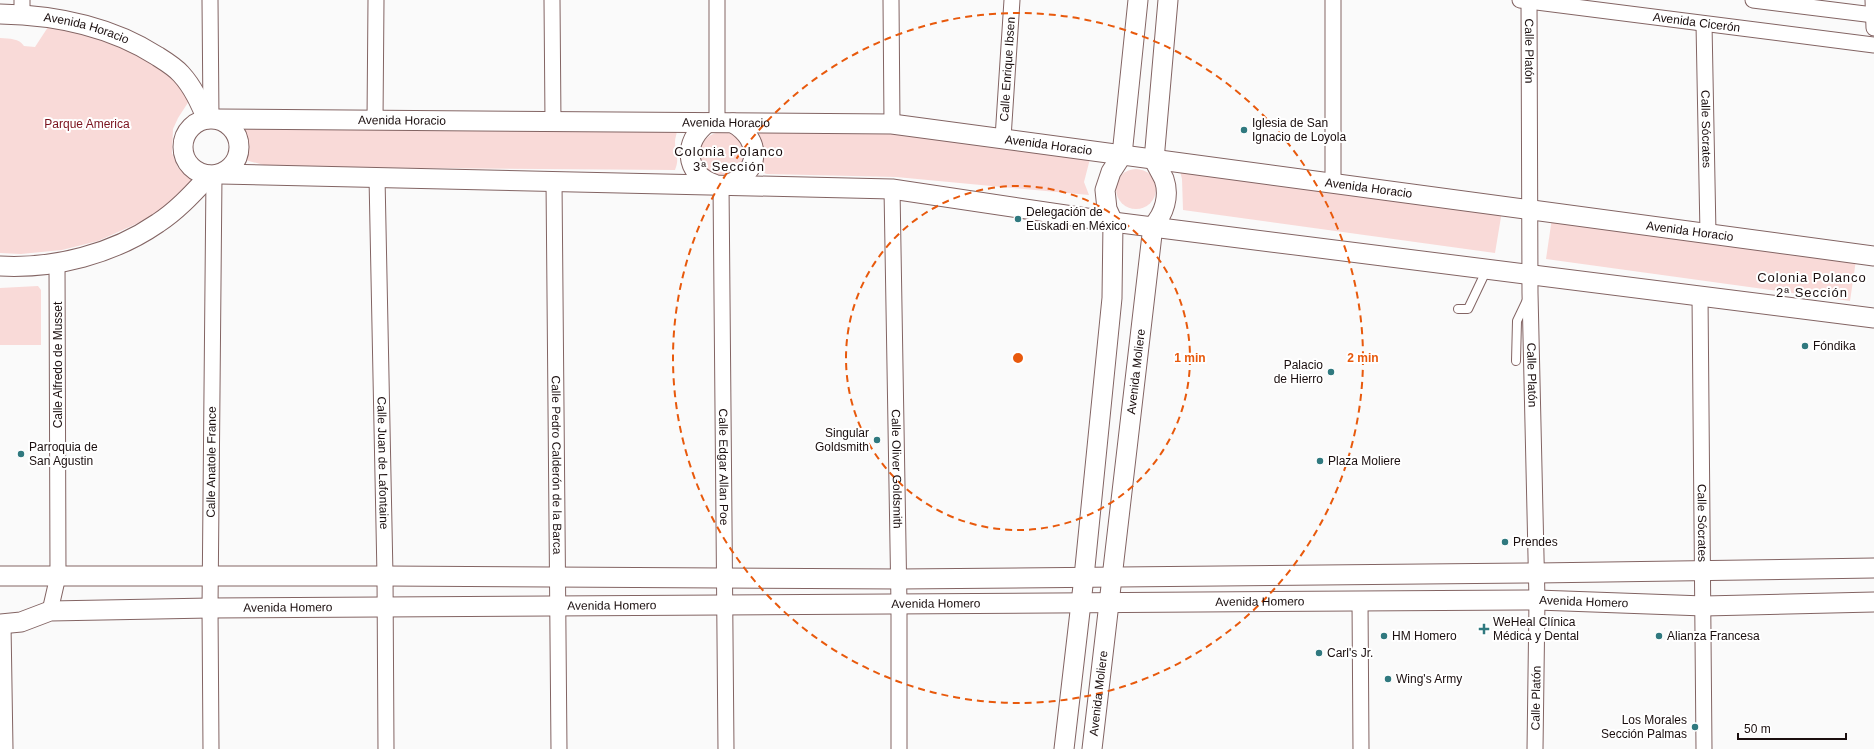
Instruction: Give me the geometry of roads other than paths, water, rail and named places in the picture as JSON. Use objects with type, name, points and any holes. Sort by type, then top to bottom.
[{"type":"street","points":[[210,0],[212,119]]},
{"type":"street","points":[[375,120],[376,0]]},
{"type":"street","points":[[552,0],[553,122]]},
{"type":"street","points":[[717,0],[719,123]]},
{"type":"street","points":[[891,0],[892,124]]},
{"type":"street","name":"Calle Enrique Ibsen","points":[[1003,138],[1012,0]]},
{"type":"street","points":[[1064,749],[1084,577],[1112,298],[1113,222],[1107,209],[1105,190],[1111,172],[1122,155],[1138,0]]},
{"type":"street","points":[[1154,160],[1168,0]]},
{"type":"street","points":[[1333,0],[1333,183]]},
{"type":"street","name":"Avenida Cicerón","points":[[1526,0],[1874,45]]},
{"type":"street","name":"Calle Platón","points":[[1526,0],[1530,294],[1537,573],[1536,749]]},
{"type":"street","points":[[1753,0],[1874,15]]},
{"type":"street","points":[[1873,0],[1874,28]]},
{"type":"street","name":"Avenida Horacio","points":[[0,14],[22,7],[44,17],[102,29],[137,43],[181,74],[195,92],[212,119],[892,124],[1874,256]]},
{"type":"street","name":"Calle Sócrates","points":[[1704,24],[1708,234]]},
{"type":"street","points":[[0,266],[29,266],[98,254],[131,239],[159,222],[215,175],[231,168],[235,162],[240,149],[239,140],[231,126],[212,119],[199,121],[192,126],[184,140],[183,148],[188,164],[201,174],[215,175],[721,184],[892,189],[1113,222],[1874,318]]},
{"type":"street","points":[[719,123],[744,130],[750,137],[754,153],[749,170],[740,179],[721,184],[705,180],[698,174],[690,157],[693,138],[719,123]]},
{"type":"street","name":"Avenida Moliere","points":[[1092,749],[1153,226],[1161,215],[1166,197],[1164,179],[1154,160]]},
{"type":"street","name":"Calle Anatole France","points":[[211,749],[210,577],[215,175]]},
{"type":"street","name":"Calle Juan de Lafontaine","points":[[377,177],[385,576],[386,749]]},
{"type":"street","name":"Calle Pedro Calderón de la Barca","points":[[554,181],[559,749]]},
{"type":"street","name":"Calle Edgar Allan Poe","points":[[721,184],[726,749]]},
{"type":"street","name":"Calle Oliver Goldsmith","points":[[892,189],[899,579],[899,749]]},
{"type":"street","name":"Calle Alfredo de Musset","points":[[50,611],[58,576],[58,262]]},
{"type":"street","name":"Calle Sócrates","points":[[1700,296],[1702,571],[1704,606],[1704,749]]},
{"type":"street","name":"Avenida Homero","points":[[0,576],[385,576],[899,579],[1874,568]]},
{"type":"street","name":"Avenida Homero","points":[[2,624],[34,618],[50,611],[210,608],[1537,600],[1704,606],[1874,602]]},
{"type":"street","points":[[1360,601],[1361,749]]},
{"type":"street","points":[[2,624],[5,749]]},
{"type":"lane","points":[[1458,309],[1468,309],[1487,269]]},
{"type":"lane","points":[[1516,361],[1517,321],[1530,294]]},
{"type":"place","name":"Iglesia de San Ignacio de Loyola","points":[[1244,130]]},
{"type":"place","name":"Delegación de Euskadi en México","points":[[1018,219]]},
{"type":"place","name":"Fóndika","points":[[1805,346]]},
{"type":"place","name":"Palacio de Hierro","points":[[1331,372]]},
{"type":"place","name":"Singular Goldsmith","points":[[877,440]]},
{"type":"place","name":"Parroquia de San Agustin","points":[[21,454]]},
{"type":"place","name":"Plaza Moliere","points":[[1320,461]]},
{"type":"place","name":"Prendes","points":[[1505,542]]},
{"type":"place","name":"WeHeal Clínica Médica y Dental","points":[[1484,629]]},
{"type":"place","name":"HM Homero","points":[[1384,636]]},
{"type":"place","name":"Alianza Francesa","points":[[1659,636]]},
{"type":"place","name":"Carl's Jr.","points":[[1319,653]]},
{"type":"place","name":"Wing's Army","points":[[1388,679]]},
{"type":"place","name":"Los Morales Sección Palmas","points":[[1695,727]]},
{"type":"district","name":"Colonia Polanco 3ª Sección","points":[[729,158]]},
{"type":"district","name":"Colonia Polanco 2ª Sección","points":[[1812,284]]},
{"type":"park label","name":"Parque America","points":[[87,124]]}]
